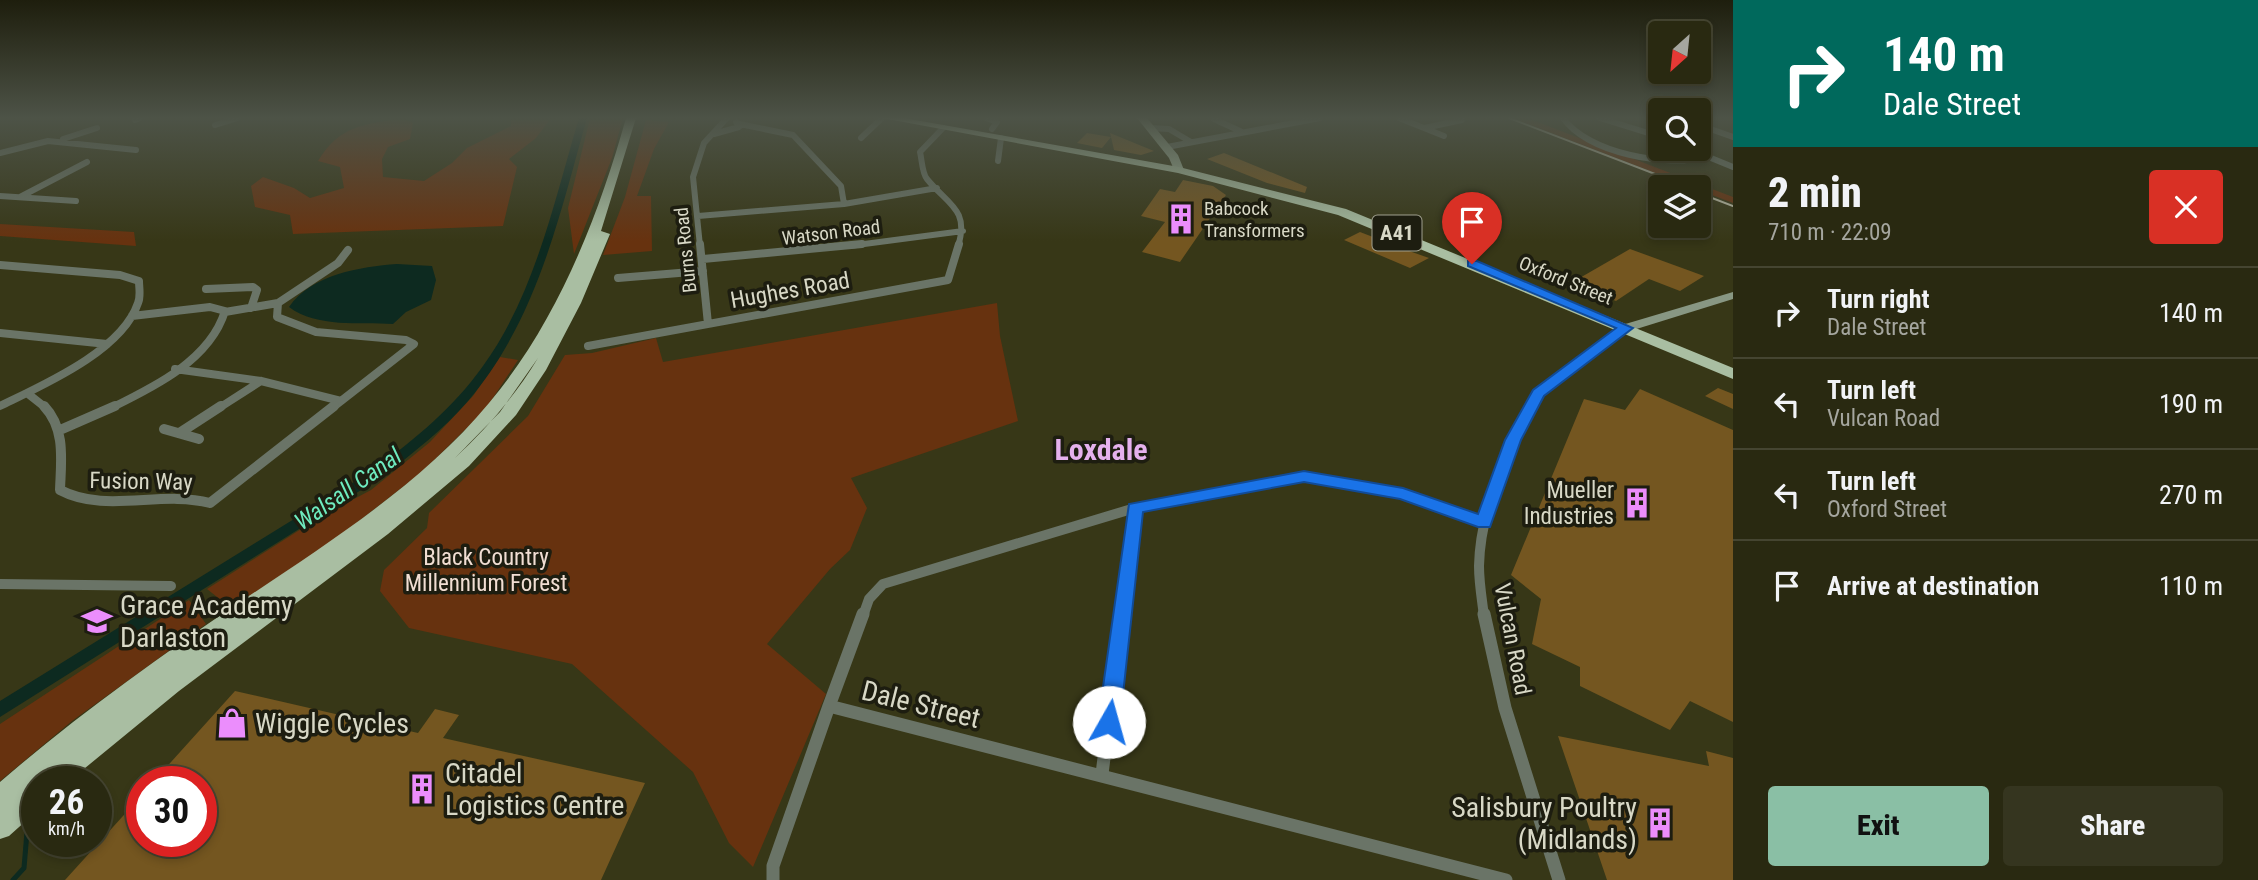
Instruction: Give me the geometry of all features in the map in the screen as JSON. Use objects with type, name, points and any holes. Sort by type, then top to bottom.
[{"type":"highway","points":[[0,798],[141,682],[373,519],[439,464],[477,426],[520,373],[549,323],[601,211],[618,159]]},
{"type":"highway","points":[[69,766],[150,698],[372,537],[434,487],[487,437],[531,382],[554,344],[612,215],[629,159]]},
{"type":"highway","name":"A41","points":[[1123,159],[1179,170]]},
{"type":"highway","name":"Oxford Street","points":[[1179,170],[1366,220],[1733,374]]},
{"type":"highway","points":[[0,827],[21,808]]},
{"type":"main road","points":[[1173,159],[1179,170]]},
{"type":"main road","points":[[1626,328],[1733,295]]},
{"type":"street","name":"Burns Road","points":[[699,159],[693,177],[708,324]]},
{"type":"street","points":[[816,159],[841,186],[844,204]]},
{"type":"street","points":[[921,159],[925,177],[958,213],[963,231]]},
{"type":"street","points":[[1711,160],[1733,167]]},
{"type":"street","points":[[20,197],[87,162]]},
{"type":"street","points":[[698,216],[844,204],[937,188]]},
{"type":"street","points":[[0,196],[76,201]]},
{"type":"street","name":"Watson Road","points":[[703,259],[800,252],[963,231]]},
{"type":"street","name":"Hughes Road","points":[[588,346],[946,282],[963,231]]},
{"type":"street","points":[[132,316],[210,307],[225,312],[278,303],[338,263],[348,250]]},
{"type":"street","points":[[0,265],[120,275],[139,281],[142,291],[132,316],[107,344],[27,393],[0,406]]},
{"type":"street","points":[[618,278],[703,271]]},
{"type":"street","points":[[206,289],[253,287],[257,290],[251,308]]},
{"type":"street","points":[[175,369],[261,381],[341,401],[414,344],[406,340],[316,332],[276,317],[278,303]]},
{"type":"street","points":[[27,393],[48,405],[60,430],[97,417],[203,351],[214,339],[225,312]]},
{"type":"street","name":"Vulcan Road","points":[[1559,880],[1505,708],[1484,620],[1479,567],[1484,522],[1513,440],[1538,394],[1626,328]]},
{"type":"street","points":[[0,333],[107,344]]},
{"type":"street","points":[[181,432],[261,381]]},
{"type":"street","name":"Fusion Way","points":[[60,430],[60,490],[67,496],[97,500],[185,497],[210,503],[341,401]]},
{"type":"street","points":[[163,429],[199,439]]},
{"type":"street","name":"Dale Street","points":[[1484,522],[1403,494],[1304,477],[1135,508],[883,584],[869,599],[829,706],[1506,880]]},
{"type":"street","points":[[1102,774],[1135,508]]},
{"type":"street","points":[[0,584],[171,586]]},
{"type":"street","points":[[773,880],[773,866],[829,706]]},
{"type":"green space","points":[[382,159],[383,177],[424,181],[456,159],[509,159],[517,167],[503,226],[293,234],[290,215],[255,207],[251,186],[263,177],[294,188],[310,198],[344,188],[340,167],[318,161]]},
{"type":"green space","points":[[580,159],[612,159],[574,254],[568,208]]},
{"type":"green space","points":[[635,159],[650,159],[637,196],[651,196],[652,251],[603,255],[625,197]]},
{"type":"green space","points":[[1619,159],[1634,159],[1676,175],[1661,175]]},
{"type":"green space","points":[[1711,189],[1733,197],[1733,203],[1711,195]]},
{"type":"green space","points":[[0,224],[134,232],[136,246],[0,236]]},
{"type":"green space","points":[[997,303],[1000,336],[1018,421],[851,478],[867,508],[850,550],[830,569],[767,644],[826,694],[753,867],[729,843],[693,772],[572,664],[409,628],[380,591],[384,570],[427,528],[429,513],[528,416],[565,355],[592,353],[656,338],[663,362]]},
{"type":"green space","name":"Black Country Millennium Forest","points":[[500,357],[518,360],[485,410],[422,472],[332,542],[231,608],[207,589],[320,517],[371,490],[430,442],[473,396]]},
{"type":"green space","points":[[189,600],[206,624],[72,721],[0,781],[0,724]]},
{"type":"shaded area","points":[[397,264],[432,266],[436,280],[431,300],[406,312],[393,324],[326,321],[300,314],[289,307],[310,287],[338,274]]},
{"type":"building","points":[[1207,159],[1239,159],[1307,187],[1305,193],[1267,183]]},
{"type":"building","name":"Babcock Transformers","points":[[1183,180],[1213,186],[1226,195],[1180,262],[1142,252],[1165,222],[1141,216],[1160,189],[1175,192]]},
{"type":"building","points":[[1360,232],[1429,258],[1410,268],[1344,240]]},
{"type":"building","points":[[1630,249],[1704,276],[1680,291],[1649,279],[1616,301],[1571,283]]},
{"type":"building","points":[[1718,388],[1733,394],[1733,409],[1705,396]]},
{"type":"building","name":"Mueller Industries","points":[[1640,389],[1733,430],[1733,722],[1690,701],[1670,730],[1580,686],[1580,667],[1532,644],[1541,599],[1511,575],[1584,399],[1625,410]]},
{"type":"building","name":"Citadel Logistics Centre","points":[[235,691],[418,733],[435,709],[459,715],[443,738],[645,783],[601,880],[65,880],[86,857],[112,857],[112,828],[126,813],[126,857],[217,857],[217,766],[167,766]]},
{"type":"building","name":"Salisbury Poultry (Midlands)","points":[[1558,736],[1709,766],[1706,751],[1733,758],[1733,880],[1607,880]]},
{"type":"waterway","name":"Walsall Canal","points":[[0,710],[380,472],[424,437],[464,398],[488,368],[508,335],[539,265],[571,159]]},
{"type":"waterway","points":[[13,880],[24,868],[25,857]]},
{"type":"tram line","points":[[1616,159],[1658,175]]},
{"type":"tram line","points":[[1711,198],[1733,206]]},
{"type":"place","name":"Babcock Transformers","points":[[1181,219]]},
{"type":"place","name":"Mueller Industries","points":[[1637,503]]},
{"type":"place","name":"Grace Academy Darlaston","points":[[97,621]]},
{"type":"place","name":"Wiggle Cycles","points":[[232,723]]},
{"type":"place","name":"Citadel Logistics Centre","points":[[422,789]]},
{"type":"place","name":"Salisbury Poultry (Midlands)","points":[[1660,823]]},
{"type":"district","name":"Loxdale","points":[[1101,450]]},
{"type":"route","points":[[1109,722],[1135,508],[1304,477],[1403,494],[1484,522],[1513,440],[1538,394],[1626,328],[1472,264]]}]
